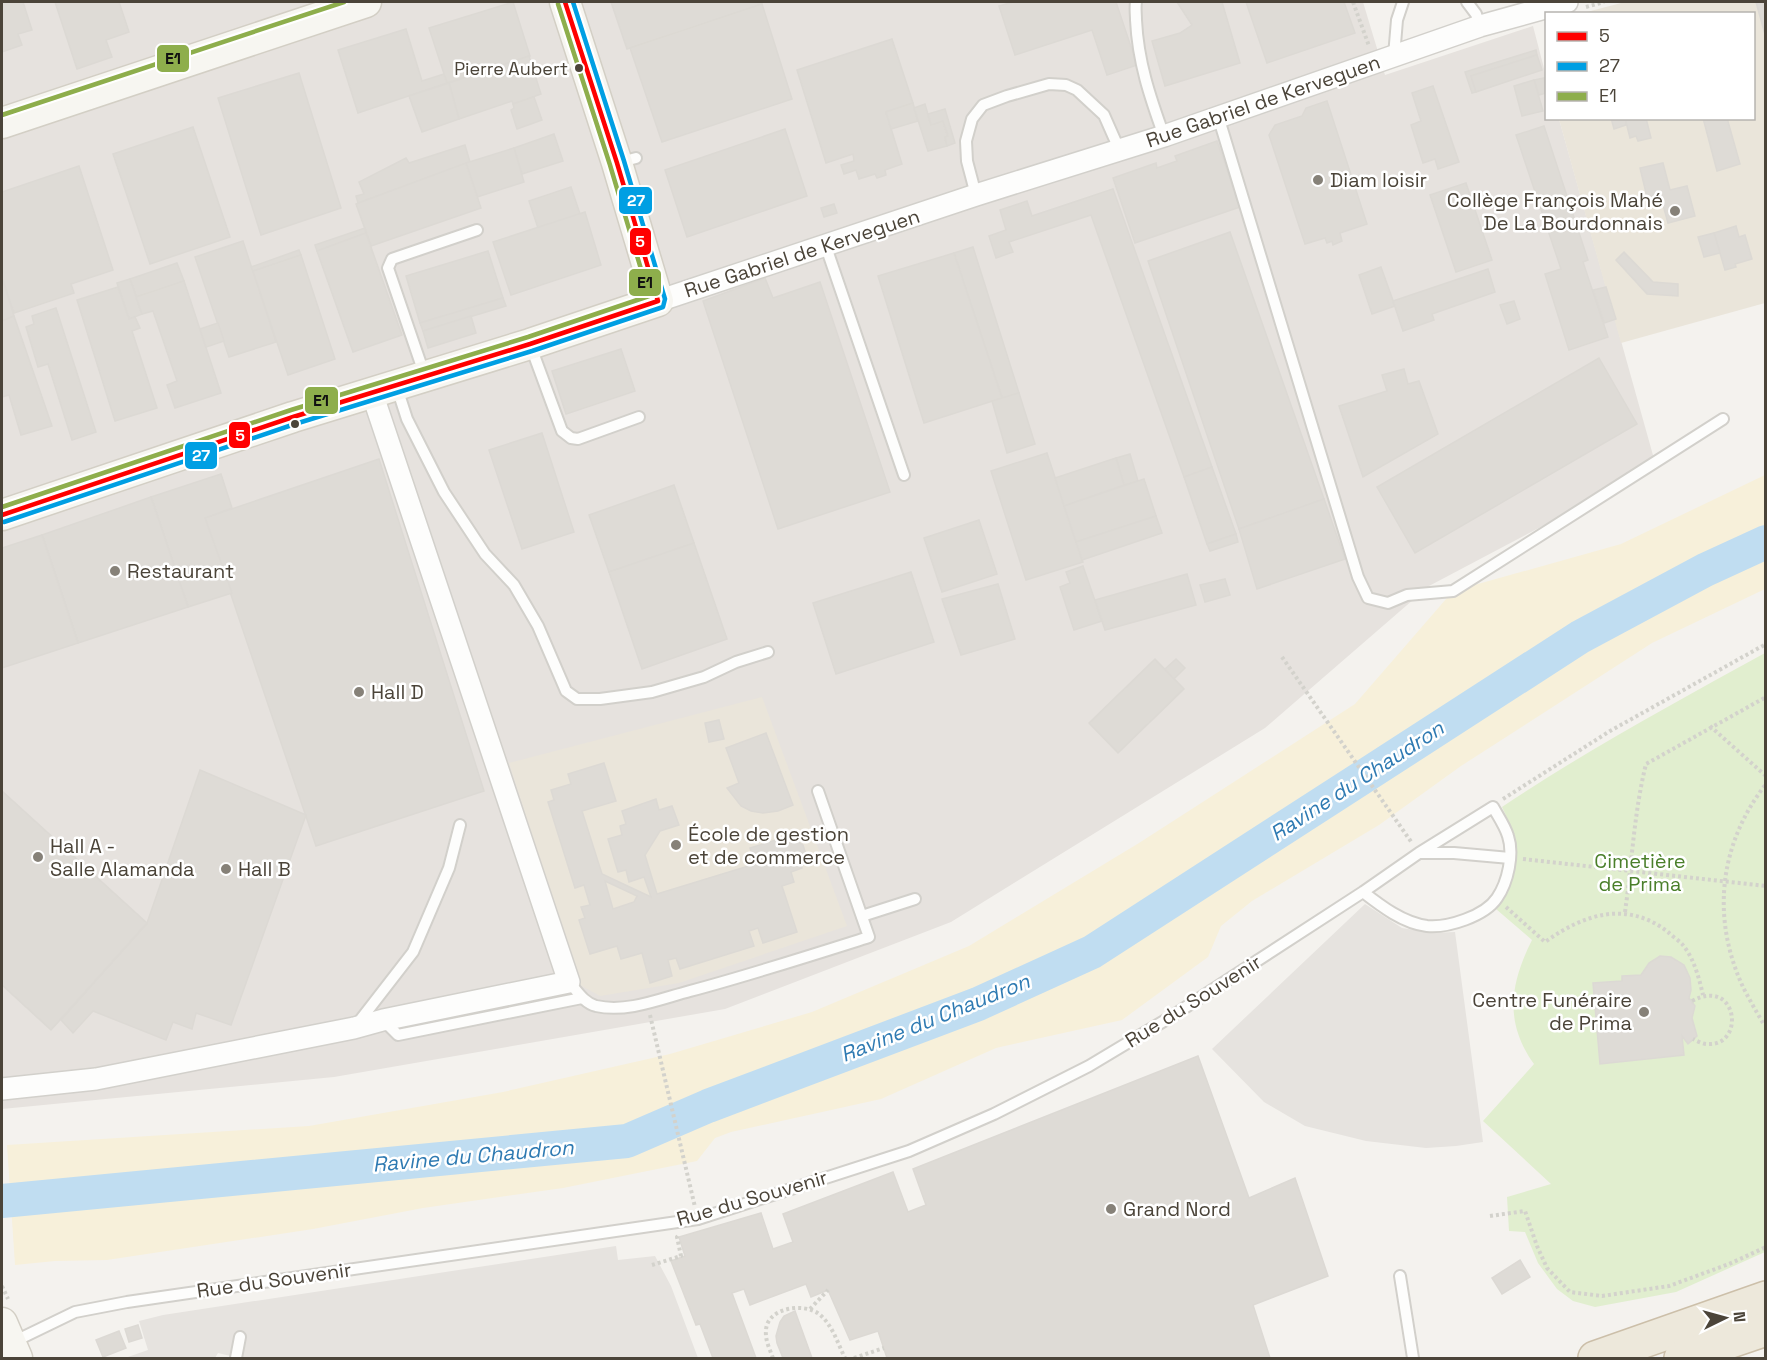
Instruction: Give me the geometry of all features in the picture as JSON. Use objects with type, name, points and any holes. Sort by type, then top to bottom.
[{"type":"highway","points":[[1595,1359],[1766,1298]]},
{"type":"highway","points":[[1681,1359],[1766,1329]]},
{"type":"street","points":[[2,123],[366,2]]},
{"type":"street","points":[[565,2],[626,160],[658,301]]},
{"type":"street","name":"Rue Gabriel de Kerveguen","points":[[2,515],[384,389],[423,372],[530,344],[825,244],[1164,136],[1480,26],[1567,2]]},
{"type":"street","points":[[2,1089],[96,1078],[354,1028],[383,1020],[576,990],[384,389]]},
{"type":"lane","points":[[2,506],[423,372],[636,296],[644,285],[552,2]]},
{"type":"lane","points":[[1136,2],[1136,40],[1139,58],[1164,136]]},
{"type":"lane","points":[[1384,59],[1403,2]]},
{"type":"lane","points":[[1467,2],[1476,14],[1480,26]]},
{"type":"lane","points":[[976,195],[967,161],[966,141],[972,119],[983,105],[1007,96],[1049,84],[1066,85],[1077,90],[1104,115],[1119,149]]},
{"type":"lane","points":[[1217,116],[1358,577],[1368,597],[1388,603],[1407,595],[1453,591],[1723,419]]},
{"type":"lane","points":[[423,372],[388,264],[392,259],[477,230]]},
{"type":"lane","points":[[825,244],[904,475]]},
{"type":"lane","points":[[530,344],[562,431],[571,438],[578,439],[639,417]]},
{"type":"lane","points":[[384,389],[407,419],[444,492],[485,554],[514,585],[538,626],[566,691],[577,699],[600,699],[652,692],[704,677],[736,662],[768,652]]},
{"type":"lane","points":[[576,990],[594,1006],[618,1008],[648,1003],[740,978],[869,937],[818,791]]},
{"type":"lane","points":[[1363,892],[1386,910],[1425,926],[1448,926],[1478,913],[1496,899],[1505,881],[1510,858],[1508,836],[1493,807]]},
{"type":"lane","name":"Rue du Souvenir","points":[[9,1331],[75,1312],[127,1302],[698,1219],[909,1151],[994,1114],[1089,1066],[1493,807]]},
{"type":"lane","points":[[354,1028],[413,952],[449,868],[460,825]]},
{"type":"lane","points":[[1419,853],[1454,853],[1510,858]]},
{"type":"lane","points":[[862,916],[915,899]]},
{"type":"lane","points":[[1400,1276],[1413,1359]]},
{"type":"lane","points":[[236,1359],[240,1337]]},
{"type":"path","points":[[1353,2],[1384,59]]},
{"type":"path","points":[[1493,807],[1509,794],[1610,731],[1766,644]]},
{"type":"path","points":[[1282,657],[1419,853]]},
{"type":"path","points":[[1625,912],[1639,792],[1646,764],[1710,726],[1766,698]]},
{"type":"path","points":[[1710,726],[1766,776]]},
{"type":"path","points":[[1763,1023],[1742,986],[1730,949],[1724,917],[1723,881],[1732,845],[1751,803],[1766,784]]},
{"type":"path","points":[[1510,858],[1766,886]]},
{"type":"path","points":[[1496,899],[1545,942],[1567,927],[1590,917],[1625,912],[1656,923],[1682,944],[1697,972],[1703,995]]},
{"type":"path","points":[[1692,1001],[1703,995],[1717,996],[1728,1004],[1733,1018],[1730,1032],[1720,1041],[1706,1044],[1693,1039]]},
{"type":"path","points":[[648,1003],[698,1219],[677,1237],[681,1256],[652,1265]]},
{"type":"path","points":[[1490,1216],[1525,1211],[1547,1268],[1570,1292],[1602,1296],[1669,1286],[1729,1264],[1766,1247]]},
{"type":"path","points":[[2,1286],[9,1331]]},
{"type":"path","points":[[810,1310],[828,1290]]},
{"type":"path","points":[[773,1359],[765,1330],[769,1320],[779,1312],[788,1309],[810,1310],[818,1314],[830,1326],[845,1359]]},
{"type":"path","points":[[854,1359],[884,1347]]},
{"type":"shaded area","points":[[2,2],[1363,2],[1385,75],[1533,26],[1545,72],[1545,120],[1559,120],[1656,466],[1429,586],[1265,728],[951,922],[725,1009],[334,1077],[2,1109]]},
{"type":"shaded area","name":"Collège François Mahé De La Bourdonnais","points":[[1625,2],[1765,2],[1765,303],[1621,343],[1559,120],[1755,120],[1755,12],[1587,12]]},
{"type":"shaded area","name":"École de gestion et de commerce","points":[[762,697],[847,926],[679,983],[600,996],[580,985],[509,763]]},
{"type":"shaded area","points":[[1365,904],[1402,928],[1432,933],[1455,932],[1483,1142],[1426,1148],[1366,1141],[1305,1126],[1264,1102],[1212,1049]]},
{"type":"shaded area","points":[[616,1246],[618,1260],[655,1256],[671,1286],[698,1358],[239,1358],[218,1353],[215,1358],[125,1358],[148,1350],[139,1321],[163,1315]]},
{"type":"green space","name":"Cimetière de Prima","points":[[1765,653],[1765,1252],[1676,1292],[1595,1307],[1573,1301],[1557,1289],[1538,1263],[1525,1232],[1509,1231],[1507,1197],[1551,1184],[1483,1121],[1534,1064],[1518,1033],[1513,1003],[1519,972],[1532,940],[1496,909],[1509,882],[1515,859],[1513,835],[1502,807],[1599,746]]},
{"type":"sand","points":[[1765,475],[1765,589],[1652,643],[1461,766],[1379,825],[1252,901],[1221,926],[1208,957],[1122,1020],[996,1048],[881,1099],[731,1132],[715,1138],[697,1161],[563,1188],[423,1208],[313,1229],[107,1260],[55,1261],[15,1265],[7,1145],[309,1126],[503,1092],[670,1054],[812,1012],[969,946],[1139,843],[1355,704],[1453,591],[1621,544]]},
{"type":"building","points":[[2,2],[23,2],[32,30],[18,34],[22,45],[2,52]]},
{"type":"building","points":[[55,2],[119,2],[129,32],[106,40],[112,57],[77,69]]},
{"type":"building","points":[[513,2],[530,56],[447,83],[429,28]]},
{"type":"building","points":[[611,2],[761,2],[762,4],[627,49]]},
{"type":"building","points":[[1013,2],[1116,2],[1137,65],[1107,75],[1092,30],[1015,55],[999,6]]},
{"type":"building","points":[[1177,2],[1222,2],[1240,63],[1165,86],[1152,41],[1180,33],[1192,25]]},
{"type":"building","points":[[1246,2],[1344,2],[1355,33],[1267,63]]},
{"type":"building","points":[[1756,2],[1766,2],[1766,38]]},
{"type":"building","points":[[762,4],[792,99],[662,142],[630,48]]},
{"type":"building","points":[[406,29],[422,81],[444,74],[447,83],[358,113],[338,50]]},
{"type":"building","points":[[892,39],[913,103],[886,112],[902,164],[885,170],[886,175],[877,178],[875,174],[859,179],[856,170],[844,174],[841,165],[854,161],[853,154],[826,163],[797,70]]},
{"type":"building","points":[[1536,50],[1537,55],[1471,76],[1476,92],[1472,93],[1465,72]]},
{"type":"building","points":[[1537,55],[1542,70],[1476,92],[1471,76]]},
{"type":"building","points":[[529,56],[541,94],[459,119],[449,83]]},
{"type":"building","points":[[299,73],[341,208],[261,235],[218,98]]},
{"type":"building","points":[[1544,78],[1545,93],[1539,95],[1534,80]]},
{"type":"building","points":[[1534,80],[1543,111],[1522,116],[1514,86]]},
{"type":"building","points":[[449,83],[459,119],[422,132],[409,96]]},
{"type":"building","points":[[1433,86],[1459,162],[1438,169],[1435,159],[1423,163],[1411,125],[1421,121],[1412,93]]},
{"type":"building","points":[[534,97],[542,120],[517,129],[511,110],[514,108],[513,104]]},
{"type":"building","name":"Diam loisir","points":[[1327,101],[1367,224],[1340,233],[1342,241],[1333,245],[1332,241],[1327,243],[1325,238],[1305,244],[1269,135],[1275,125],[1302,116],[1306,108]]},
{"type":"building","points":[[913,103],[918,121],[891,129],[886,112]]},
{"type":"building","points":[[925,104],[931,125],[943,121],[948,136],[945,137],[947,146],[928,151],[914,108]]},
{"type":"building","points":[[945,109],[955,143],[947,146],[945,137],[948,136],[943,121],[931,125],[928,114]]},
{"type":"building","points":[[1612,120],[1625,120],[1626,125],[1614,129]]},
{"type":"building","points":[[1626,120],[1646,120],[1651,138],[1638,141],[1636,136],[1630,138]]},
{"type":"building","points":[[1704,120],[1728,120],[1740,164],[1717,171]]},
{"type":"building","points":[[1544,126],[1588,260],[1583,262],[1608,337],[1569,350],[1545,274],[1561,269],[1516,135]]},
{"type":"building","points":[[193,127],[230,237],[150,264],[113,154]]},
{"type":"building","points":[[785,129],[807,196],[687,237],[665,170]]},
{"type":"building","points":[[554,134],[563,161],[522,174],[514,148]]},
{"type":"building","points":[[1217,141],[1240,207],[1135,243],[1113,178],[1156,163],[1157,168],[1177,161],[1175,156]]},
{"type":"building","points":[[465,145],[470,162],[358,203],[356,196],[364,194],[359,182],[406,158],[409,163]]},
{"type":"building","points":[[514,148],[524,182],[477,197],[466,163]]},
{"type":"building","points":[[466,163],[481,208],[371,246],[356,204]]},
{"type":"building","points":[[1663,163],[1670,190],[1687,186],[1695,216],[1668,223],[1660,194],[1647,197],[1640,168]]},
{"type":"building","points":[[79,166],[113,270],[71,284],[74,293],[14,313],[2,278],[2,192]]},
{"type":"building","points":[[1466,183],[1492,260],[1456,272],[1430,195]]},
{"type":"building","points":[[571,187],[580,214],[538,228],[529,201]]},
{"type":"building","points":[[1113,189],[1212,467],[1184,477],[1091,215],[1009,242],[1013,252],[996,258],[989,236],[1006,230],[1000,210],[1027,201],[1032,216]]},
{"type":"building","points":[[834,204],[837,213],[824,217],[821,208]]},
{"type":"building","points":[[585,212],[601,265],[511,295],[493,242]]},
{"type":"building","points":[[1736,226],[1739,237],[1745,235],[1752,259],[1725,270],[1714,233]]},
{"type":"building","points":[[365,228],[366,233],[317,251],[315,245]]},
{"type":"building","points":[[1230,232],[1324,499],[1239,529],[1148,261]]},
{"type":"building","points":[[366,233],[402,335],[353,352],[317,251]]},
{"type":"building","points":[[1714,233],[1720,253],[1704,257],[1698,237]]},
{"type":"building","points":[[243,241],[276,342],[229,357],[195,257]]},
{"type":"building","points":[[973,247],[1019,393],[1002,398],[954,253]]},
{"type":"building","points":[[299,250],[301,255],[253,271],[251,267]]},
{"type":"building","points":[[488,251],[503,298],[420,323],[406,276]]},
{"type":"building","points":[[1624,252],[1653,282],[1678,284],[1678,296],[1647,294],[1616,260]]},
{"type":"building","points":[[954,253],[1002,398],[924,423],[878,276]]},
{"type":"building","points":[[301,255],[335,359],[288,375],[253,271]]},
{"type":"building","points":[[177,263],[184,281],[136,297],[130,279]]},
{"type":"building","points":[[1381,267],[1395,306],[1372,314],[1359,275]]},
{"type":"building","points":[[1488,269],[1495,292],[1432,314],[1434,320],[1403,331],[1393,301]]},
{"type":"building","points":[[2,278],[14,316],[2,321]]},
{"type":"building","points":[[765,278],[773,298],[820,282],[890,492],[778,529],[703,301]]},
{"type":"building","points":[[130,279],[142,314],[129,319],[117,283]]},
{"type":"building","points":[[184,281],[221,393],[175,408],[167,385],[177,381],[153,311],[142,314],[136,297]]},
{"type":"building","points":[[118,287],[129,319],[135,317],[140,328],[132,331],[157,408],[115,421],[77,300]]},
{"type":"building","points":[[1606,287],[1616,319],[1604,323],[1593,290]]},
{"type":"building","points":[[503,298],[506,306],[423,331],[420,323]]},
{"type":"building","points":[[1514,301],[1520,319],[1507,324],[1500,305]]},
{"type":"building","points":[[56,308],[96,432],[72,440],[48,364],[38,367],[26,327],[34,324],[32,316]]},
{"type":"building","points":[[14,316],[52,426],[21,435],[9,395],[2,397],[2,321]]},
{"type":"building","points":[[471,316],[476,333],[428,348],[423,331]]},
{"type":"building","points":[[218,323],[224,341],[206,347],[200,329]]},
{"type":"building","points":[[621,349],[635,391],[566,414],[552,371]]},
{"type":"building","points":[[1599,358],[1637,424],[1415,553],[1377,487]]},
{"type":"building","points":[[1404,369],[1408,384],[1419,381],[1438,434],[1363,477],[1339,406],[1387,391],[1382,375]]},
{"type":"building","points":[[1019,393],[1035,444],[1007,453],[992,401]]},
{"type":"building","points":[[542,433],[574,532],[522,549],[489,450]]},
{"type":"building","points":[[1047,453],[1083,562],[1026,580],[991,471]]},
{"type":"building","points":[[1130,454],[1138,481],[1124,485],[1116,458]]},
{"type":"building","points":[[1116,458],[1124,485],[1064,506],[1055,478]]},
{"type":"building","name":"Hall D","points":[[379,459],[484,791],[316,846],[205,518]]},
{"type":"building","points":[[1212,467],[1236,534],[1207,544],[1184,477]]},
{"type":"building","points":[[221,474],[232,508],[205,518],[232,593],[188,607],[151,497]]},
{"type":"building","points":[[1144,479],[1156,516],[1076,542],[1064,506]]},
{"type":"building","points":[[674,485],[694,543],[609,572],[589,515]]},
{"type":"building","name":"Restaurant","points":[[151,497],[188,607],[78,643],[42,535]]},
{"type":"building","points":[[1324,499],[1345,559],[1257,589],[1239,529]]},
{"type":"building","points":[[1156,516],[1162,533],[1082,560],[1076,542]]},
{"type":"building","points":[[979,520],[997,574],[942,592],[924,538]]},
{"type":"building","points":[[1236,534],[1238,542],[1210,551],[1207,544]]},
{"type":"building","points":[[42,535],[78,643],[2,668],[2,548]]},
{"type":"building","points":[[694,543],[727,639],[642,669],[609,572]]},
{"type":"building","points":[[1083,566],[1102,621],[1074,630],[1060,587],[1070,583],[1066,572]]},
{"type":"building","points":[[911,572],[934,642],[836,674],[813,603]]},
{"type":"building","points":[[1187,574],[1196,605],[1105,630],[1095,600]]},
{"type":"building","points":[[1225,579],[1230,595],[1205,602],[1200,585]]},
{"type":"building","points":[[998,584],[1015,639],[961,655],[942,599]]},
{"type":"building","points":[[1155,659],[1184,689],[1118,753],[1089,723]]},
{"type":"building","points":[[1176,659],[1185,668],[1174,679],[1165,669]]},
{"type":"building","points":[[719,720],[724,739],[709,742],[705,723]]},
{"type":"building","points":[[766,733],[793,805],[778,811],[763,813],[741,806],[727,788],[739,783],[726,748]]},
{"type":"building","points":[[604,763],[616,801],[582,811],[602,874],[651,897],[644,877],[629,882],[626,870],[618,872],[608,839],[622,835],[620,826],[626,824],[622,811],[656,799],[659,810],[672,806],[679,825],[660,831],[645,855],[657,894],[755,864],[750,848],[792,835],[793,839],[803,845],[806,855],[801,864],[802,868],[791,872],[794,882],[782,886],[797,932],[763,943],[758,928],[749,931],[754,946],[680,969],[676,958],[668,960],[672,976],[650,983],[642,953],[621,959],[617,946],[590,954],[579,920],[585,918],[581,907],[590,905],[584,885],[575,888],[548,802],[554,800],[551,790],[571,784],[568,774]],"holes":[[[605,881],[637,896],[634,902],[613,909]]]},
{"type":"building","name":"Hall B","points":[[200,770],[306,815],[231,1025],[196,1013],[192,1029],[173,1022],[166,1040],[93,1011],[73,1033],[61,1020],[147,923]]},
{"type":"building","name":"Hall A - Salle Alamanda","points":[[2,791],[147,923],[51,1030],[2,985]]},
{"type":"building","name":"Centre Funéraire de Prima","points":[[1660,956],[1671,957],[1684,965],[1690,978],[1689,998],[1695,1006],[1692,1018],[1697,1036],[1688,1044],[1682,1036],[1684,1055],[1600,1064],[1593,983],[1622,981],[1622,976],[1641,975],[1649,963]]},
{"type":"building","name":"Grand Nord","points":[[1198,1056],[1249,1198],[1295,1178],[1328,1276],[1253,1305],[1270,1358],[887,1358],[878,1331],[850,1340],[828,1290],[811,1297],[806,1284],[750,1305],[744,1289],[732,1293],[756,1358],[713,1358],[700,1324],[696,1325],[671,1261],[685,1256],[679,1237],[761,1213],[773,1249],[793,1242],[783,1214],[893,1172],[908,1212],[926,1205],[913,1169]]},
{"type":"building","points":[[1520,1260],[1530,1277],[1502,1294],[1492,1278]]},
{"type":"building","points":[[795,1311],[812,1358],[783,1358],[777,1343],[776,1336],[780,1322],[784,1316]]},
{"type":"building","points":[[138,1325],[142,1338],[129,1342],[125,1329]]},
{"type":"building","points":[[119,1331],[126,1348],[103,1357],[96,1340]]},
{"type":"waterway","name":"Ravine du Chaudron","points":[[2,1201],[627,1141],[708,1106],[978,1004],[1092,952],[1580,637],[1705,570],[1766,542]]},
{"type":"transit line","name":"E1","points":[[2,115],[344,2]]},
{"type":"transit line","name":"5","points":[[2,515],[293,417],[530,344],[658,301],[617,163],[565,2]]},
{"type":"transit line","name":"27","points":[[4,522],[295,424],[532,351],[663,307],[665,299],[573,2]]},
{"type":"transit line","name":"E1","points":[[2,507],[291,410],[528,337],[649,296],[558,4]]},
{"type":"place","name":"Pierre Aubert","points":[[579,68]]},
{"type":"place","name":"Diam loisir","points":[[1318,180]]},
{"type":"place","name":"Collège François Mahé De La Bourdonnais","points":[[1675,211]]},
{"type":"place","name":"Restaurant","points":[[115,571]]},
{"type":"place","name":"Hall D","points":[[359,692]]},
{"type":"place","name":"École de gestion et de commerce","points":[[676,845]]},
{"type":"place","name":"Hall A - Salle Alamanda","points":[[38,857]]},
{"type":"place","name":"Hall B","points":[[226,869]]},
{"type":"place","name":"Centre Funéraire de Prima","points":[[1644,1012]]},
{"type":"place","name":"Grand Nord","points":[[1111,1209]]}]
